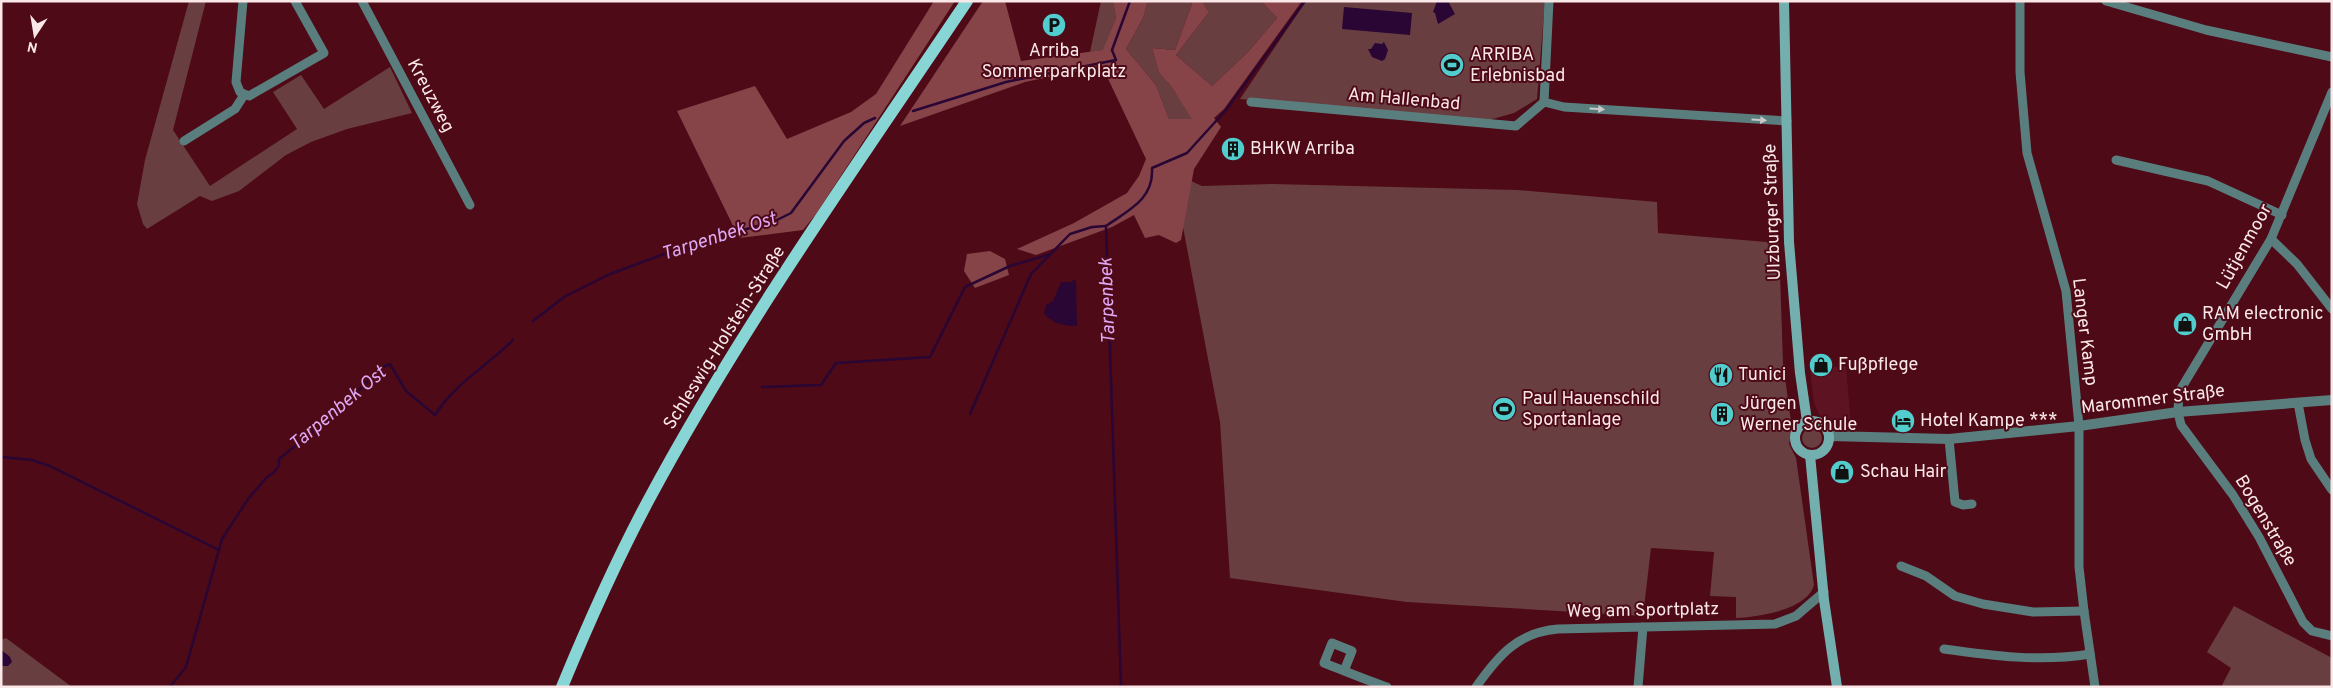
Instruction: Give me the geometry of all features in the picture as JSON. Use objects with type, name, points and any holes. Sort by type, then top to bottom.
[{"type":"main road","name":"Schleswig-Holstein-Straße","points":[[562,687],[629,538],[698,414],[777,286],[967,1]]},
{"type":"main road","name":"Ulzburger Straße","points":[[1784,1],[1789,242],[1800,373],[1807,422]]},
{"type":"main road","points":[[1807,422],[1822,424],[1829,436],[1826,448],[1821,453],[1810,455],[1800,450],[1795,441],[1796,432],[1807,422]]},
{"type":"main road","points":[[1810,455],[1824,592],[1837,687]]},
{"type":"street","points":[[243,1],[236,82],[237,88],[244,95],[253,95],[324,53],[295,1]]},
{"type":"street","name":"Kreuzweg","points":[[362,1],[470,205]]},
{"type":"street","points":[[1549,1],[1544,102],[1564,107],[1787,121]]},
{"type":"street","name":"Langer Kamp","points":[[2020,1],[2020,72],[2027,153],[2066,291],[2078,426],[2079,558],[2084,612],[2095,687]]},
{"type":"street","points":[[2106,1],[2206,30],[2332,57]]},
{"type":"street","name":"Lütjenmoor","points":[[2178,412],[2179,392],[2271,238],[2332,92]]},
{"type":"street","points":[[184,141],[235,108],[244,95]]},
{"type":"street","name":"Am Hallenbad","points":[[1251,102],[1516,126],[1544,102]]},
{"type":"street","points":[[2116,160],[2208,181],[2282,215]]},
{"type":"street","points":[[2271,238],[2297,264],[2332,309]]},
{"type":"street","name":"Marommer Straße","points":[[1829,436],[1949,439],[2078,426],[2178,412],[2332,400]]},
{"type":"street","points":[[2298,403],[2305,440],[2311,459],[2332,490]]},
{"type":"street","name":"Bogenstraße","points":[[2178,412],[2181,424],[2232,495],[2259,537],[2303,622],[2312,631],[2332,636]]},
{"type":"street","points":[[1949,439],[1955,502],[1963,505],[1972,504]]},
{"type":"street","points":[[1901,566],[1926,576],[1955,596],[1983,604],[2033,612],[2084,612]]},
{"type":"street","name":"Weg am Sportplatz","points":[[1476,687],[1503,652],[1519,640],[1533,634],[1553,629],[1776,624],[1796,616],[1824,592]]},
{"type":"street","points":[[1638,687],[1643,627]]},
{"type":"street","points":[[1944,649],[2027,659],[2063,658],[2090,654]]},
{"type":"street","points":[[1344,671],[1387,687]]},
{"type":"shaded area","points":[[189,1],[206,1],[173,130],[210,186],[297,129],[273,92],[301,75],[324,109],[390,67],[412,113],[347,129],[311,142],[286,155],[239,191],[212,201],[200,196],[147,229],[143,224],[137,204],[145,160]]},
{"type":"shaded area","points":[[934,1],[955,1],[816,214],[803,230],[739,238],[677,111],[755,86],[787,139],[851,112],[876,94]]},
{"type":"shaded area","points":[[983,1],[1005,1],[1021,61],[1103,50],[1116,18],[1113,1],[1148,1],[1143,18],[1126,49],[1156,85],[1169,119],[1192,119],[1171,86],[1159,73],[1152,48],[1175,50],[1193,1],[1202,1],[1209,12],[1176,55],[1212,86],[1248,52],[1277,18],[1261,1],[1302,1],[1224,109],[1214,118],[1221,127],[1194,169],[1181,240],[1176,243],[1159,235],[1145,238],[1134,215],[1112,227],[1036,255],[1017,249],[1074,223],[1127,193],[1139,176],[1146,159],[1102,66],[1025,82],[900,126]]},
{"type":"shaded area","points":[[1101,1],[1113,1],[1116,18],[1104,50],[1090,52]]},
{"type":"shaded area","points":[[1148,1],[1193,1],[1175,50],[1152,48],[1159,73],[1171,86],[1193,119],[1169,119],[1156,85],[1126,49],[1143,18]]},
{"type":"shaded area","points":[[1202,1],[1261,1],[1277,18],[1248,52],[1212,86],[1176,55],[1209,12]]},
{"type":"shaded area","name":"ARRIBA Erlebnisbad","points":[[1306,1],[1545,1],[1537,99],[1514,113],[1489,120],[1240,99]]},
{"type":"shaded area","points":[[1437,1],[1448,1],[1455,14],[1438,24],[1433,12]]},
{"type":"shaded area","points":[[1344,7],[1412,13],[1410,35],[1342,29]]},
{"type":"shaded area","points":[[1384,42],[1388,50],[1385,59],[1382,61],[1372,57],[1368,49],[1371,49],[1375,43],[1382,44]]},
{"type":"shaded area","name":"Paul Hauenschild Sportanlage","points":[[1178,175],[1202,186],[1273,184],[1517,190],[1657,202],[1658,233],[1779,243],[1783,363],[1792,429],[1789,444],[1796,458],[1814,585],[1810,594],[1792,606],[1769,614],[1736,618],[1736,597],[1710,596],[1714,552],[1651,548],[1643,616],[1407,602],[1230,578],[1220,422],[1179,206]]},
{"type":"shaded area","points":[[990,251],[1005,259],[1009,275],[975,288],[964,271],[967,254]]},
{"type":"shaded area","points":[[1076,279],[1077,326],[1063,325],[1044,314],[1046,305],[1053,301],[1061,282],[1071,282]]},
{"type":"shaded area","points":[[1846,366],[1851,426],[1832,426],[1819,414],[1814,403],[1810,369]]},
{"type":"shaded area","points":[[1812,428],[1819,431],[1822,438],[1819,445],[1812,448],[1805,445],[1802,438],[1805,431]]},
{"type":"shaded area","points":[[2234,606],[2332,658],[2332,687],[2221,687],[2231,668],[2207,652]]},
{"type":"shaded area","points":[[6,638],[72,687],[1,687],[1,666],[10,657],[1,650],[1,640]]},
{"type":"shaded area","points":[[1,650],[10,657],[12,662],[8,666],[1,666]]},
{"type":"waterway","name":"Tarpenbek Ost","points":[[913,111],[1006,82],[1116,60],[1112,50],[1130,1]]},
{"type":"waterway","name":"Tarpenbek","points":[[1121,687],[1106,226],[1131,209],[1144,196],[1152,179],[1152,168],[1187,153],[1226,110],[1305,1]]},
{"type":"waterway","name":"Tarpenbek Ost","points":[[533,321],[564,297],[610,274],[694,243],[773,222],[791,213],[844,141],[864,123],[875,118]]},
{"type":"waterway","points":[[970,414],[1031,274],[1070,234],[1092,227],[1106,226]]},
{"type":"waterway","points":[[762,387],[821,385],[836,363],[930,357],[965,287],[1010,266],[1051,254]]},
{"type":"waterway","name":"Tarpenbek Ost","points":[[170,687],[186,667],[222,539],[248,499],[279,466],[279,459],[326,421],[383,367],[390,364],[406,391],[435,415],[452,393],[513,340]]},
{"type":"waterway","points":[[1,457],[32,460],[50,466],[219,550]]},
{"type":"place","name":"Arriba Sommerparkplatz","points":[[1054,25]]},
{"type":"place","name":"ARRIBA Erlebnisbad","points":[[1452,65]]},
{"type":"place","name":"BHKW Arriba","points":[[1233,149]]},
{"type":"place","name":"RAM electronic GmbH","points":[[2185,324]]},
{"type":"place","name":"Fußpflege","points":[[1821,365]]},
{"type":"place","name":"Tunici","points":[[1721,375]]},
{"type":"place","name":"Paul Hauenschild Sportanlage","points":[[1504,409]]},
{"type":"place","name":"Jürgen Werner Schule","points":[[1722,414]]},
{"type":"place","name":"Hotel Kampe ***","points":[[1903,421]]},
{"type":"place","name":"Schau Hair","points":[[1842,472]]}]
